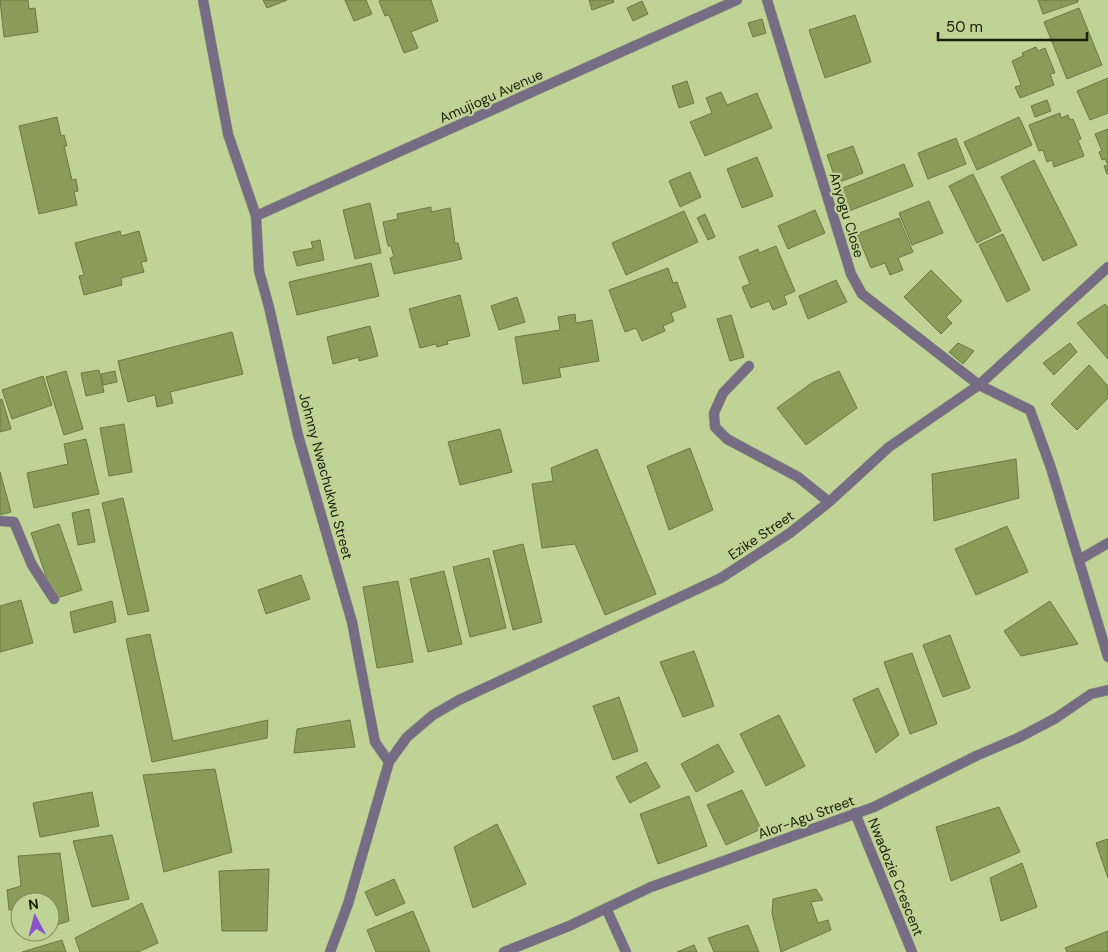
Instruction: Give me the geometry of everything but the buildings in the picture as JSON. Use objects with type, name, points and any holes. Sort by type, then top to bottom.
[{"type":"street","name":"Johnny Nwachukwu Street","points":[[203,0],[228,134],[256,216],[259,271],[298,435],[352,622],[375,742],[389,762]]},
{"type":"street","name":"Amujiogu Avenue","points":[[256,216],[738,0]]},
{"type":"street","name":"Anyogu Close","points":[[767,0],[851,274],[862,294],[979,385],[1030,410],[1080,560],[1108,658]]},
{"type":"street","name":"Ezike Street","points":[[389,762],[407,737],[433,715],[482,690],[721,578],[790,533],[829,502],[889,447],[979,385],[1108,267]]},
{"type":"street","points":[[749,366],[723,393],[714,413],[715,428],[733,442],[798,477],[829,502]]},
{"type":"street","points":[[0,520],[14,522],[32,565],[54,599]]},
{"type":"street","points":[[1080,560],[1108,544]]},
{"type":"street","name":"Alor-Agu Street","points":[[504,952],[651,887],[874,807],[1020,737],[1056,718],[1091,694],[1108,690]]},
{"type":"street","points":[[330,952],[348,904],[389,762]]},
{"type":"street","name":"Nwadozie Crescent","points":[[855,813],[912,952]]},
{"type":"street","points":[[606,908],[626,952]]}]
